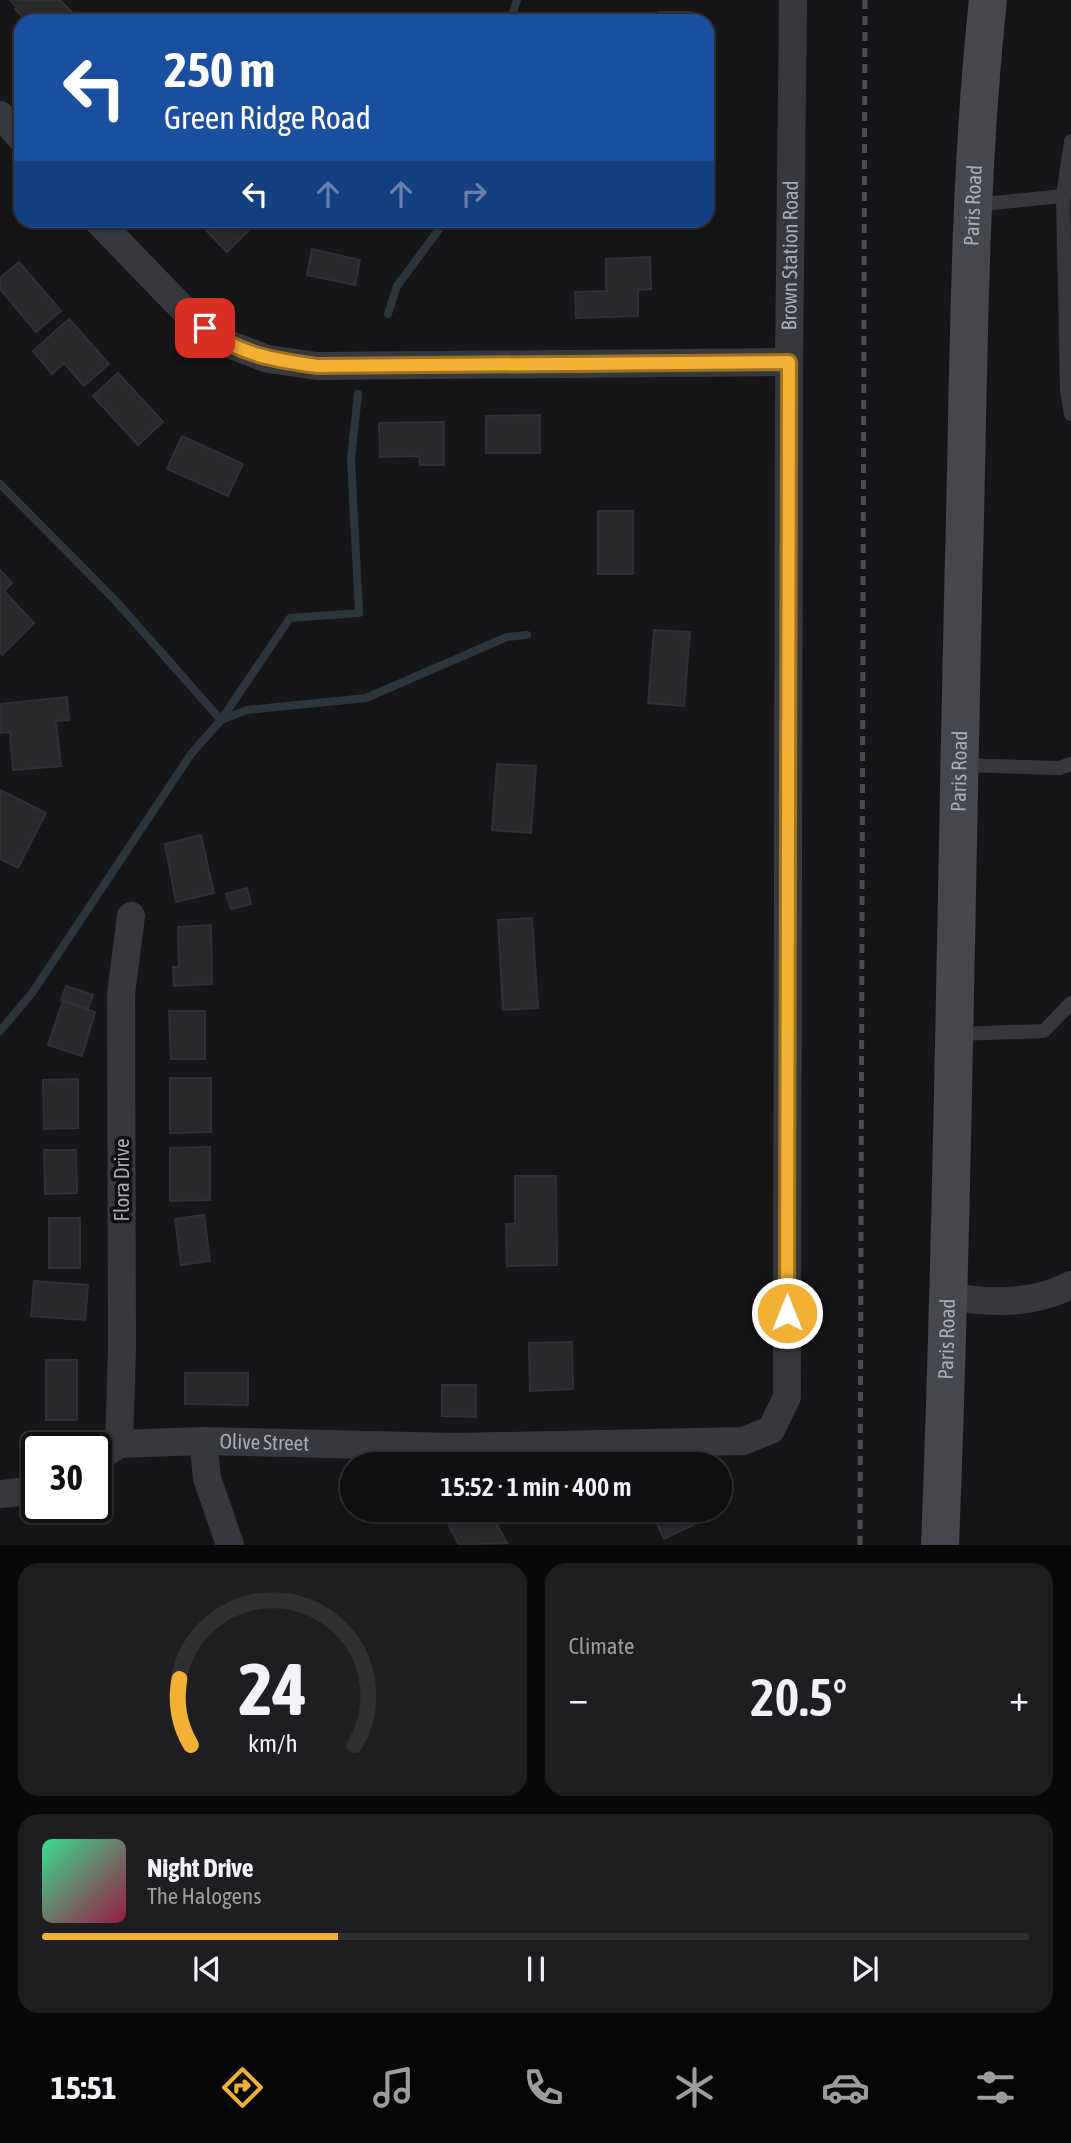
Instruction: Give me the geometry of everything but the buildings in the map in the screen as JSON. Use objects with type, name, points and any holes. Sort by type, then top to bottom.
[{"type":"main road","name":"Paris Road","points":[[940,1545],[950,1297],[953,1034],[973,205],[981,64],[988,0]]},
{"type":"street","name":"Brown Station Road","points":[[771,1430],[787,1396],[789,362],[793,0]]},
{"type":"street","points":[[0,115],[14,130]]},
{"type":"street","points":[[105,228],[187,313],[223,342],[268,359],[317,366],[789,362]]},
{"type":"street","name":"Flora Drive","points":[[111,1432],[122,1349],[121,994],[131,916]]},
{"type":"street","points":[[950,1297],[993,1303],[1034,1298],[1071,1285]]},
{"type":"street","name":"Olive Street","points":[[112,1452],[203,1441],[455,1447],[743,1441],[771,1430]]},
{"type":"street","points":[[203,1441],[207,1479],[230,1545]]},
{"type":"street","points":[[0,1494],[21,1492]]},
{"type":"lane","points":[[1071,141],[1067,194],[1066,391],[1071,414]]},
{"type":"lane","points":[[973,205],[1067,194]]},
{"type":"lane","points":[[959,765],[1059,768],[1071,764]]},
{"type":"lane","points":[[953,1034],[1044,1031],[1071,1003]]},
{"type":"waterway","points":[[512,14],[517,0]]},
{"type":"waterway","points":[[388,314],[397,286],[440,228]]},
{"type":"waterway","points":[[0,484],[114,599],[221,720],[290,618],[359,613],[351,459],[358,394]]},
{"type":"waterway","points":[[0,1031],[32,993],[191,754],[221,720],[247,710],[366,698],[507,637],[527,635]]},
{"type":"railway","points":[[860,1545],[865,0]]},
{"type":"route","points":[[205,328],[223,342],[268,359],[317,366],[789,362],[787,1313]]}]
